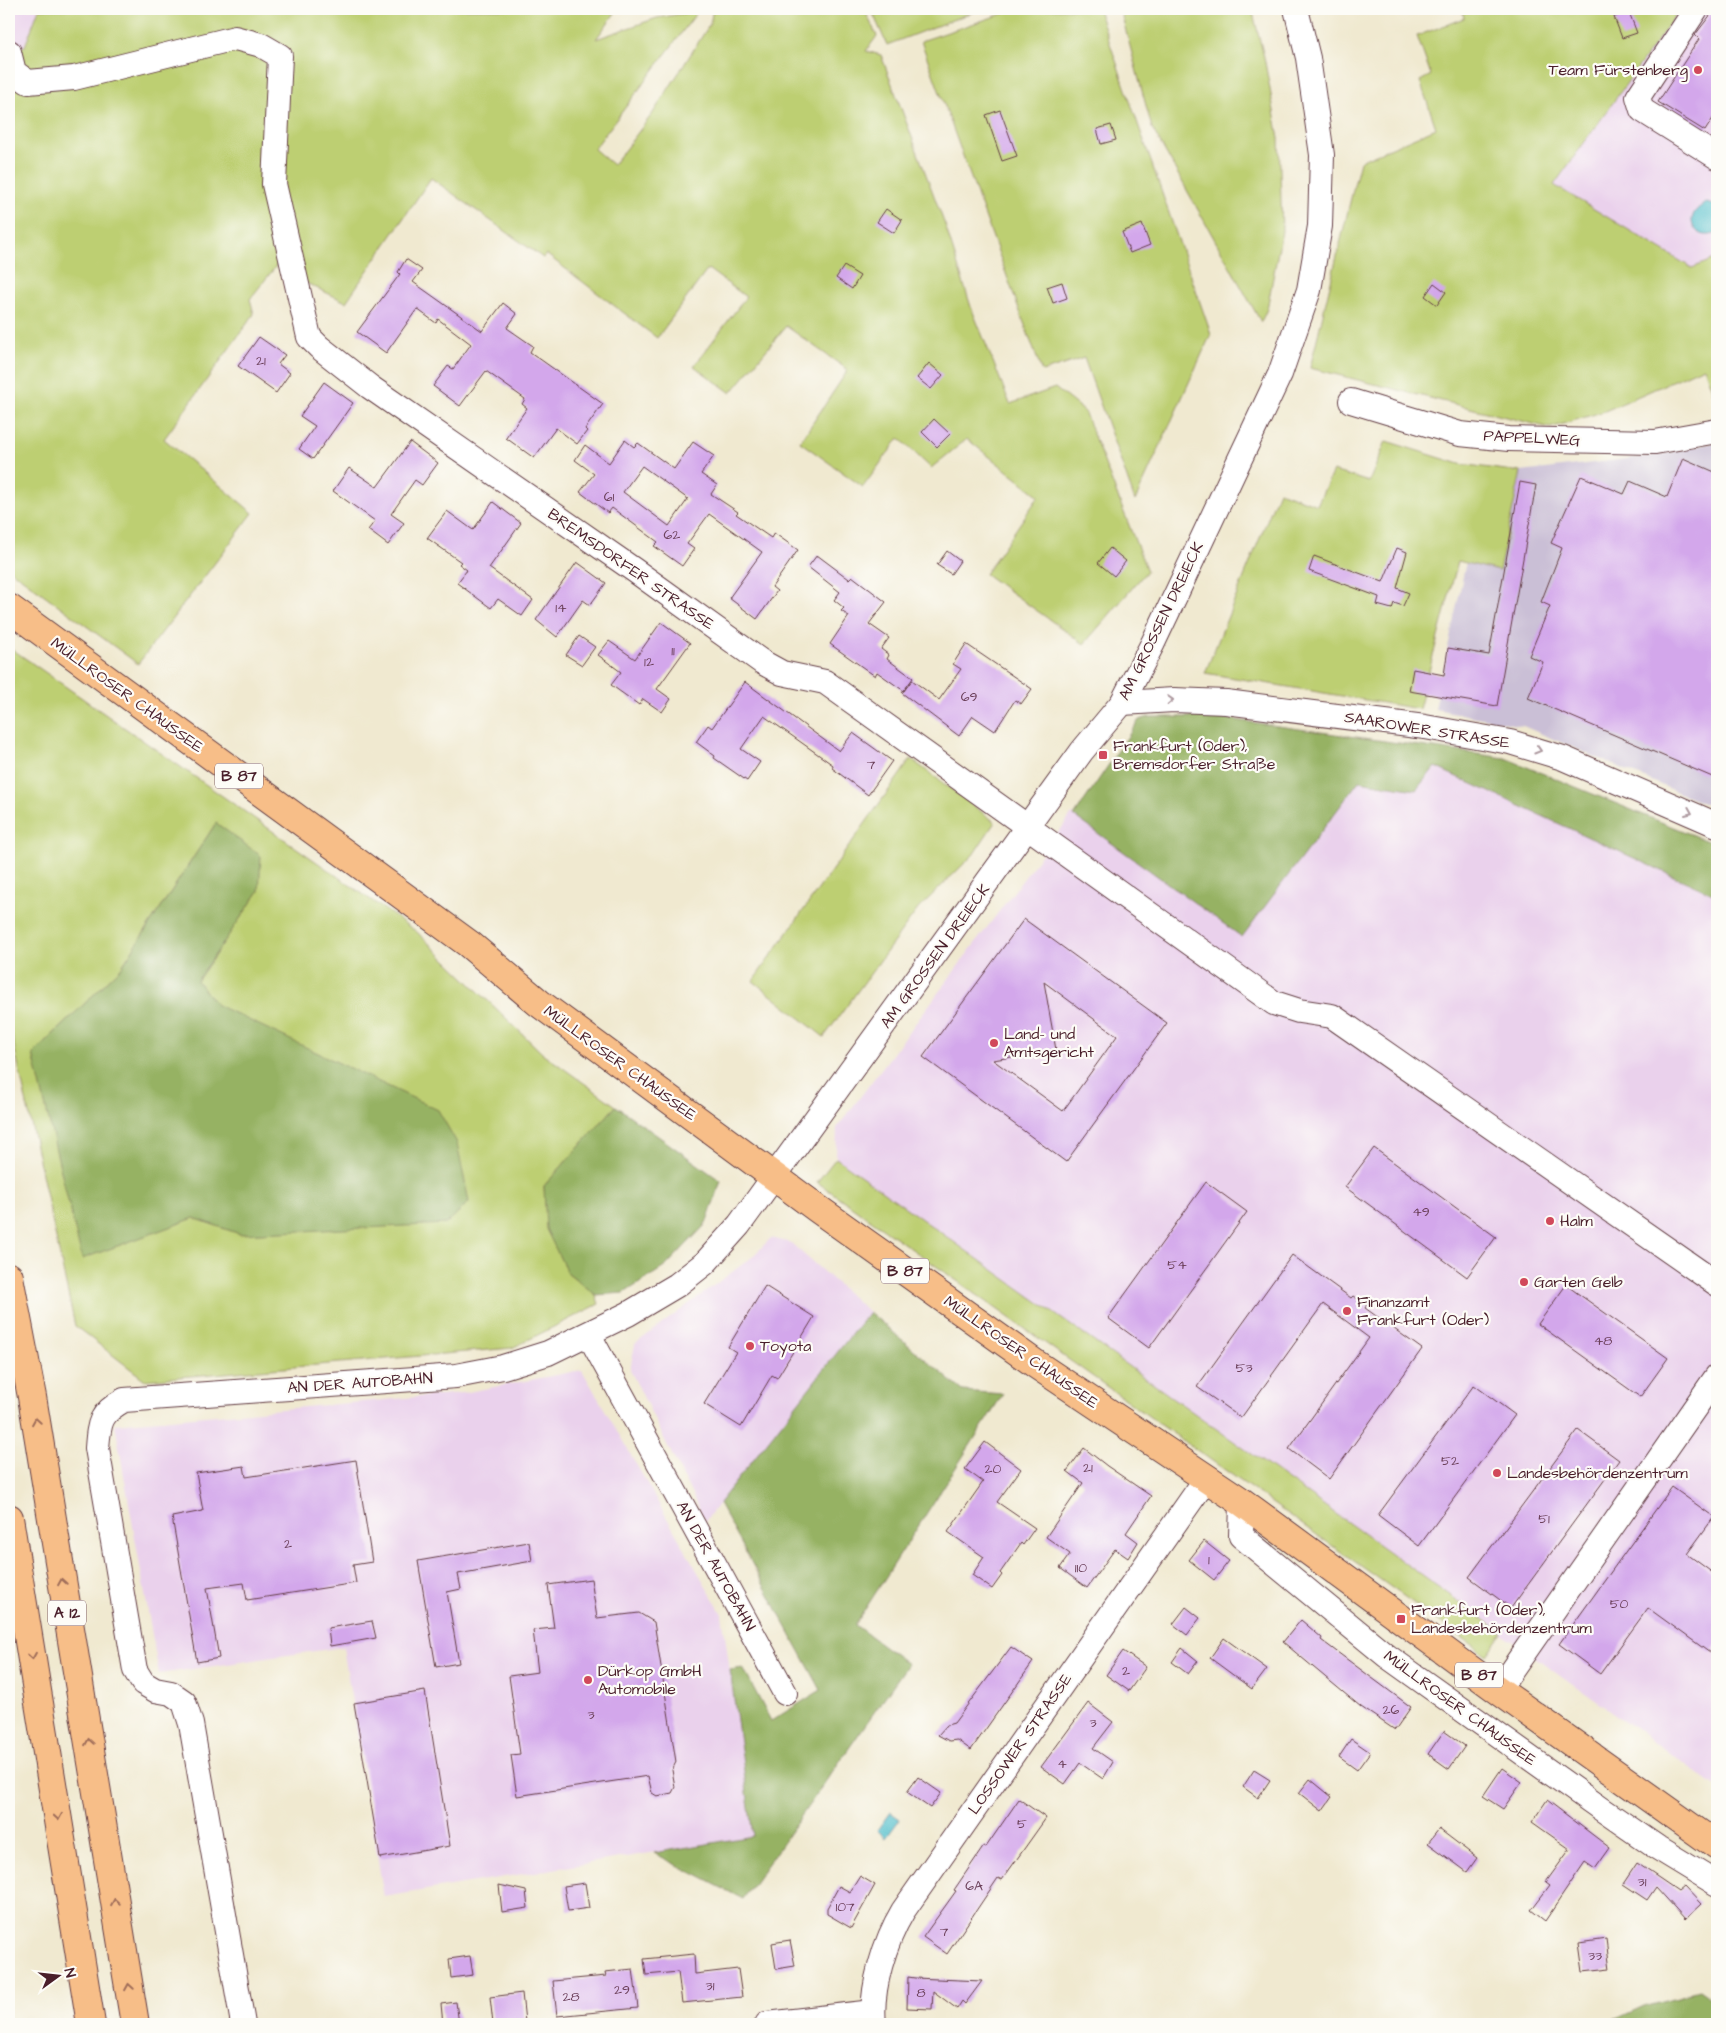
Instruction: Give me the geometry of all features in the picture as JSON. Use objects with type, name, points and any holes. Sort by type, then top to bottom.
[{"type":"main road","name":"MÜLLROSER CHAUSSEE","points":[[9,608],[469,944],[539,1003],[774,1177],[1037,1365],[1242,1502],[1498,1690],[1717,1846]]},
{"type":"main road","name":"A 12","points":[[9,1277],[32,1397],[135,2024]]},
{"type":"main road","name":"A 12","points":[[9,1518],[91,2024]]},
{"type":"street","name":"AM GROSSEN DREIECK","points":[[774,1177],[1082,751],[1122,703],[1153,643],[1280,374],[1309,290],[1320,226],[1322,156],[1308,58],[1296,9]]},
{"type":"street","points":[[1696,9],[1638,97],[1642,110],[1717,158]]},
{"type":"street","name":"BREMSDORFER STRASSE","points":[[9,52],[14,72],[28,82],[74,78],[235,38],[261,46],[280,56],[274,184],[309,337],[330,356],[370,387],[634,570],[762,662],[782,673],[825,682],[1274,1003],[1299,1011],[1332,1016],[1717,1284]]},
{"type":"street","name":"PAPPELWEG","points":[[1351,401],[1460,434],[1509,439],[1654,442],[1717,431]]},
{"type":"street","name":"SAAROWER STRASSE","points":[[1122,703],[1174,700],[1226,702],[1425,727],[1510,742],[1563,758],[1717,825]]},
{"type":"street","name":"AN DER AUTOBAHN","points":[[243,2024],[192,1724],[184,1702],[171,1693],[155,1690],[143,1682],[135,1670],[96,1448],[99,1423],[111,1407],[124,1400],[456,1376],[503,1367],[548,1353],[628,1314],[668,1290],[705,1263],[739,1225],[774,1177]]},
{"type":"street","name":"AN DER AUTOBAHN","points":[[589,1334],[785,1693]]},
{"type":"street","points":[[1498,1690],[1717,1376]]},
{"type":"street","name":"LOSSOWER STRASSE","points":[[873,2018],[878,1975],[886,1946],[894,1926],[903,1911],[1206,1479]]},
{"type":"street","name":"MÜLLROSER CHAUSSEE","points":[[1242,1502],[1242,1536],[1387,1656],[1607,1813],[1658,1848],[1717,1884]]},
{"type":"street","points":[[767,2024],[873,2018]]},
{"type":"shaded area","points":[[9,9],[39,9],[24,46],[9,51]]},
{"type":"shaded area","points":[[1680,9],[1717,9],[1717,258],[1692,268],[1554,185]]},
{"type":"shaded area","points":[[1717,442],[1717,809],[1523,726],[1435,709],[1466,562],[1499,571],[1521,472],[1658,455]]},
{"type":"shaded area","name":"Landesbehördenzentrum","points":[[1435,767],[1717,896],[1717,1787],[836,1158],[837,1128],[1072,814],[1242,937],[1359,781],[1416,790]]},
{"type":"shaded area","points":[[771,1238],[791,1243],[869,1312],[705,1521],[630,1370],[635,1344],[751,1258]]},
{"type":"shaded area","points":[[582,1370],[722,1614],[753,1836],[384,1897],[343,1647],[159,1674],[115,1424],[463,1393]]},
{"type":"green space","points":[[39,9],[618,9],[596,39],[657,18],[698,11],[594,149],[613,165],[653,113],[710,24],[713,9],[864,9],[877,36],[866,51],[881,55],[945,225],[971,307],[1010,404],[1055,388],[1084,411],[1147,571],[1084,644],[985,574],[1039,496],[967,439],[931,468],[899,438],[863,487],[800,442],[848,370],[786,326],[731,393],[694,366],[746,297],[708,269],[657,338],[546,254],[543,258],[431,178],[346,302],[304,282],[284,256],[250,299],[254,314],[164,439],[253,513],[138,664],[9,569],[9,51],[25,46]]},
{"type":"green space","points":[[871,9],[981,9],[887,45]]},
{"type":"green space","points":[[1017,9],[1098,9],[1211,334],[1135,501],[1084,358],[1042,372],[921,41]]},
{"type":"green space","points":[[1120,9],[1252,9],[1264,57],[1279,138],[1282,231],[1267,309],[1261,322],[1152,128]]},
{"type":"green space","points":[[1462,9],[1680,9],[1554,185],[1692,268],[1717,258],[1717,404],[1704,367],[1605,411],[1550,428],[1310,368],[1360,161],[1436,128],[1420,81],[1431,75],[1417,36],[1464,18]]},
{"type":"green space","points":[[1386,441],[1460,464],[1521,472],[1499,571],[1458,561],[1419,709],[1205,673],[1279,491],[1317,505],[1333,471],[1369,482]]},
{"type":"green space","points":[[9,647],[417,932],[542,1053],[616,1106],[544,1186],[547,1229],[567,1272],[596,1295],[599,1304],[512,1348],[145,1380],[75,1326],[9,1022]],"holes":[[[216,823],[259,891],[197,981],[217,1005],[240,1234],[194,1218],[33,1054],[121,968]]]},
{"type":"green space","points":[[1149,717],[1214,717],[1505,758],[1717,845],[1717,896],[1435,767],[1416,790],[1359,781],[1242,937],[1074,816],[1139,720]]},
{"type":"green space","points":[[911,759],[995,822],[973,855],[918,909],[824,1037],[753,981]]},
{"type":"green space","points":[[216,823],[261,856],[259,891],[197,981],[217,1005],[438,1110],[457,1143],[469,1202],[446,1224],[240,1234],[194,1218],[82,1259],[33,1054],[121,968]]},
{"type":"green space","points":[[616,1106],[721,1181],[706,1224],[666,1266],[624,1293],[596,1295],[567,1272],[546,1229],[544,1186]]},
{"type":"green space","points":[[836,1158],[1503,1633],[1487,1655],[817,1182]]},
{"type":"green space","points":[[869,1312],[963,1391],[1003,1394],[855,1625],[908,1664],[743,1899],[654,1853],[753,1836],[730,1670],[743,1668],[771,1721],[821,1690],[719,1503]]},
{"type":"green space","points":[[1700,1991],[1717,2003],[1717,2024],[1590,2024],[1616,2019],[1644,2006]]},
{"type":"water","points":[[1707,203],[1717,206],[1717,233],[1709,235],[1697,231],[1693,226],[1692,220],[1698,208]]},
{"type":"water","points":[[890,1812],[900,1819],[886,1838],[877,1830]]},
{"type":"building","name":"Team Fürstenberg","points":[[1715,9],[1717,9],[1717,112],[1705,131],[1658,102],[1699,39],[1695,35]]},
{"type":"building","points":[[1629,12],[1637,33],[1622,38],[1614,17]]},
{"type":"building","points":[[1000,110],[1017,156],[1002,161],[986,115]]},
{"type":"building","points":[[1111,125],[1116,140],[1101,144],[1097,129]]},
{"type":"building","points":[[886,209],[902,220],[894,233],[877,222]]},
{"type":"building","points":[[1142,224],[1150,245],[1130,253],[1122,232]]},
{"type":"building","points":[[406,259],[422,270],[413,282],[482,331],[503,303],[517,314],[507,328],[533,346],[530,352],[603,404],[577,444],[556,428],[534,458],[506,438],[527,408],[522,404],[525,399],[486,371],[460,406],[433,386],[448,366],[453,369],[471,344],[438,319],[436,323],[417,309],[386,353],[357,332],[400,274],[398,272]]},
{"type":"building","points":[[844,266],[860,276],[852,289],[836,278]]},
{"type":"building","points":[[1062,282],[1067,298],[1053,303],[1047,287]]},
{"type":"building","points":[[1434,283],[1446,292],[1437,305],[1425,296]]},
{"type":"building","points":[[259,337],[285,355],[278,364],[290,373],[276,393],[238,366]]},
{"type":"building","points":[[929,363],[943,375],[931,389],[917,378]]},
{"type":"building","points":[[324,382],[353,403],[313,459],[299,449],[315,426],[300,416]]},
{"type":"building","points":[[934,419],[950,434],[937,447],[922,432]]},
{"type":"building","points":[[625,440],[634,447],[638,443],[674,469],[693,442],[714,456],[701,474],[717,485],[711,494],[771,538],[774,533],[798,550],[772,587],[777,591],[757,619],[729,598],[762,552],[709,514],[687,544],[694,549],[682,566],[654,546],[658,542],[612,508],[608,513],[580,492],[594,474],[575,460],[585,445],[609,463]],"holes":[[[642,466],[688,499],[669,526],[623,492]]]},
{"type":"building","points":[[410,442],[438,463],[422,485],[415,480],[391,514],[404,523],[388,545],[368,530],[375,521],[333,491],[349,468],[377,487]]},
{"type":"building","points":[[1683,458],[1717,473],[1717,779],[1528,698],[1543,662],[1529,656],[1550,606],[1541,602],[1562,548],[1551,543],[1581,476],[1624,494],[1630,481],[1667,497]]},
{"type":"building","points":[[1520,482],[1536,485],[1497,706],[1409,691],[1413,669],[1444,675],[1448,648],[1489,655]]},
{"type":"building","points":[[493,502],[521,523],[489,568],[533,600],[522,616],[498,599],[491,608],[457,583],[467,570],[459,564],[461,562],[427,538],[447,511],[473,530]]},
{"type":"building","points":[[1110,548],[1126,561],[1114,576],[1098,563]]},
{"type":"building","points":[[1397,548],[1407,552],[1397,588],[1409,593],[1403,606],[1394,603],[1392,609],[1377,605],[1379,597],[1309,571],[1314,556],[1383,582]]},
{"type":"building","points":[[947,551],[960,561],[951,574],[937,565]]},
{"type":"building","points":[[817,555],[849,579],[852,576],[886,602],[869,624],[889,638],[881,649],[889,655],[887,659],[913,678],[904,691],[877,672],[875,676],[830,644],[849,616],[841,611],[844,608],[834,600],[840,592],[808,567]]},
{"type":"building","points":[[577,562],[606,583],[590,605],[583,600],[557,637],[536,620]]},
{"type":"building","points":[[661,622],[690,643],[657,689],[671,699],[662,712],[643,699],[639,705],[611,685],[621,672],[598,655],[609,641],[635,659]]},
{"type":"building","points":[[579,636],[595,647],[582,665],[566,655]]},
{"type":"building","points":[[966,644],[1032,689],[1021,704],[1015,700],[995,731],[973,716],[959,736],[902,693],[912,680],[939,700],[961,669],[953,664]]},
{"type":"building","points":[[745,682],[839,751],[853,733],[892,761],[868,795],[832,768],[833,765],[764,716],[741,749],[760,762],[747,781],[714,758],[715,756],[696,742],[708,725],[712,728]]},
{"type":"building","name":"Land- und Amtsgericht","points":[[1024,919],[1167,1023],[1066,1162],[923,1057]],"holes":[[[1044,982],[1117,1036],[1063,1111],[993,1060],[1056,1050]]]},
{"type":"building","points":[[1374,1148],[1496,1237],[1467,1277],[1345,1187]]},
{"type":"building","points":[[1206,1182],[1247,1212],[1149,1348],[1108,1318]]},
{"type":"building","points":[[1292,1255],[1351,1298],[1353,1296],[1367,1305],[1365,1308],[1422,1349],[1329,1479],[1289,1449],[1369,1338],[1323,1304],[1241,1418],[1197,1387]]},
{"type":"building","points":[[1566,1285],[1668,1358],[1640,1397],[1538,1324]]},
{"type":"building","points":[[765,1286],[814,1317],[777,1378],[772,1375],[741,1427],[704,1404],[736,1352],[728,1347]]},
{"type":"building","points":[[1474,1385],[1515,1415],[1419,1546],[1378,1515]]},
{"type":"building","points":[[1578,1430],[1619,1460],[1511,1608],[1469,1577]]},
{"type":"building","points":[[985,1442],[1021,1469],[997,1502],[1035,1528],[1023,1545],[1021,1543],[1000,1573],[1002,1575],[992,1589],[972,1575],[984,1557],[948,1532],[983,1482],[965,1469]]},
{"type":"building","points":[[1084,1448],[1151,1496],[1126,1533],[1138,1542],[1128,1558],[1115,1549],[1087,1588],[1060,1568],[1070,1554],[1046,1537],[1083,1483],[1067,1471]]},
{"type":"building","points":[[356,1460],[372,1562],[353,1565],[356,1583],[247,1600],[244,1583],[207,1588],[219,1658],[197,1662],[172,1517],[203,1511],[196,1473],[244,1466],[246,1477]]},
{"type":"building","points":[[1672,1487],[1714,1517],[1687,1554],[1717,1576],[1717,1642],[1710,1653],[1648,1608],[1600,1674],[1559,1644]]},
{"type":"building","points":[[1204,1541],[1229,1561],[1214,1580],[1189,1560]]},
{"type":"building","points":[[529,1542],[532,1561],[458,1574],[461,1589],[447,1592],[459,1663],[436,1667],[418,1561]]},
{"type":"building","points":[[591,1579],[597,1618],[639,1613],[654,1622],[676,1762],[672,1770],[675,1787],[672,1793],[657,1796],[652,1793],[648,1776],[517,1796],[511,1755],[520,1754],[509,1676],[538,1672],[533,1630],[554,1628],[548,1585]]},
{"type":"building","points":[[1186,1607],[1200,1618],[1187,1635],[1173,1624]]},
{"type":"building","points":[[1301,1620],[1322,1638],[1321,1640],[1411,1707],[1395,1730],[1361,1707],[1283,1642]]},
{"type":"building","points":[[372,1621],[376,1638],[330,1646],[328,1628]]},
{"type":"building","points":[[1224,1638],[1267,1669],[1252,1689],[1210,1658]]},
{"type":"building","points":[[1011,1647],[1033,1662],[971,1750],[957,1740],[949,1741],[938,1735],[947,1725],[954,1723]]},
{"type":"building","points":[[1182,1648],[1198,1661],[1188,1674],[1172,1662]]},
{"type":"building","points":[[1123,1651],[1146,1667],[1129,1691],[1106,1675]]},
{"type":"building","points":[[425,1691],[450,1846],[380,1858],[354,1703]]},
{"type":"building","points":[[1088,1703],[1113,1722],[1093,1748],[1113,1762],[1103,1779],[1080,1763],[1065,1784],[1041,1767]]},
{"type":"building","points":[[1444,1731],[1465,1746],[1449,1769],[1428,1754]]},
{"type":"building","points":[[1351,1739],[1370,1752],[1357,1770],[1339,1757]]},
{"type":"building","points":[[1502,1768],[1522,1782],[1503,1809],[1483,1796]]},
{"type":"building","points":[[1254,1770],[1270,1780],[1258,1798],[1243,1787]]},
{"type":"building","points":[[918,1777],[941,1793],[930,1808],[907,1792]]},
{"type":"building","points":[[1310,1779],[1332,1797],[1322,1811],[1299,1793]]},
{"type":"building","points":[[1019,1799],[1046,1818],[1002,1880],[998,1878],[947,1954],[923,1937],[956,1891],[954,1890],[984,1846],[986,1847]]},
{"type":"building","points":[[1547,1800],[1610,1848],[1595,1869],[1585,1862],[1545,1921],[1531,1910],[1550,1885],[1546,1882],[1570,1849],[1532,1822]]},
{"type":"building","points":[[1439,1829],[1477,1858],[1467,1872],[1428,1843]]},
{"type":"building","points":[[1637,1863],[1678,1891],[1684,1886],[1701,1904],[1685,1919],[1656,1887],[1647,1900],[1623,1884]]},
{"type":"building","points":[[860,1876],[875,1885],[851,1928],[827,1914],[827,1908],[839,1886],[850,1892]]},
{"type":"building","points":[[585,1883],[589,1908],[568,1911],[564,1886]]},
{"type":"building","points":[[499,1885],[526,1891],[528,1908],[502,1912]]},
{"type":"building","points":[[1606,1939],[1610,1969],[1583,1972],[1579,1943]]},
{"type":"building","points":[[790,1940],[795,1966],[776,1969],[772,1943]]},
{"type":"building","points":[[694,1954],[695,1974],[738,1969],[742,1997],[682,2003],[678,1972],[646,1975],[644,1959]]},
{"type":"building","points":[[470,1956],[473,1975],[451,1978],[449,1959]]},
{"type":"building","points":[[633,1969],[638,2008],[557,2016],[553,1981],[606,1976],[605,1972]]},
{"type":"building","points":[[908,1977],[982,1981],[965,2004],[962,2001],[957,2009],[933,1991],[932,2009],[907,2008]]},
{"type":"building","points":[[522,1993],[525,2022],[493,2024],[490,1997]]},
{"type":"building","points":[[456,2002],[459,2024],[443,2024],[441,2004]]},
{"type":"place","name":"Team Fürstenberg","points":[[1698,70]]},
{"type":"place","name":"Frankfurt (Oder), Bremsdorfer Straße","points":[[1103,755]]},
{"type":"place","name":"Land- und Amtsgericht","points":[[994,1043]]},
{"type":"place","name":"Halm","points":[[1550,1221]]},
{"type":"place","name":"Garten Gelb","points":[[1524,1282]]},
{"type":"place","name":"Finanzamt Frankfurt (Oder)","points":[[1347,1311]]},
{"type":"place","name":"Toyota","points":[[750,1346]]},
{"type":"place","name":"Landesbehördenzentrum","points":[[1497,1473]]},
{"type":"place","name":"Frankfurt (Oder), Landesbehördenzentrum","points":[[1401,1619]]},
{"type":"place","name":"Dürkop GmbH Automobile","points":[[588,1680]]}]
